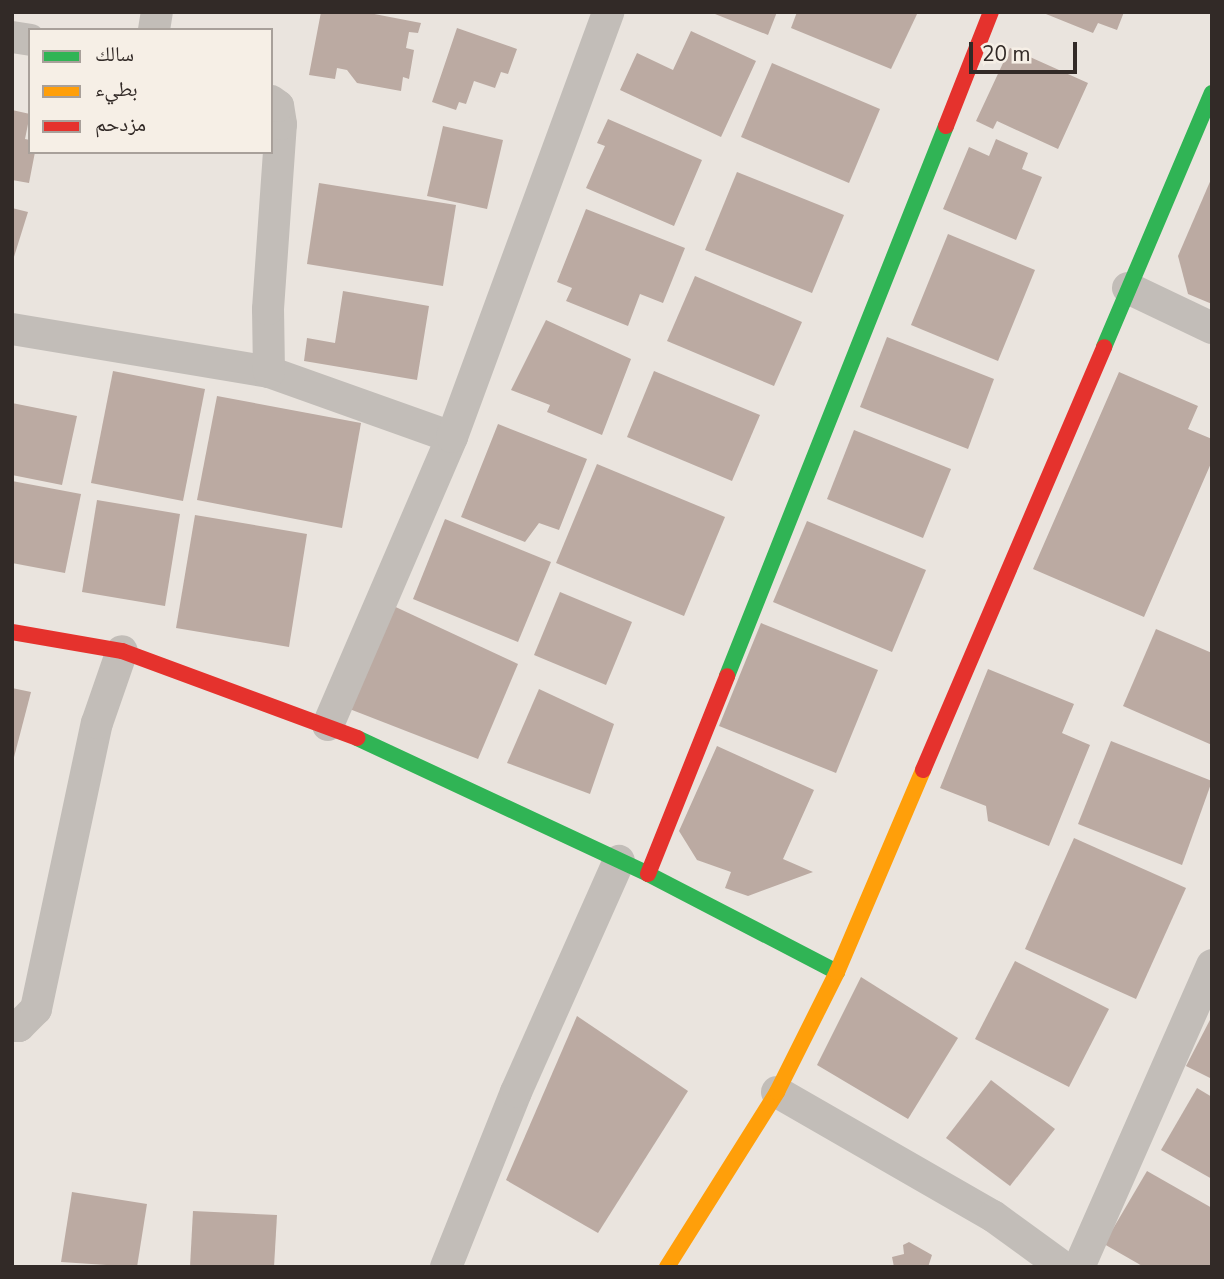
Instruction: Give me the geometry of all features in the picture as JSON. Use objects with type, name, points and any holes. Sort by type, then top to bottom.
[{"type":"street","points":[[328,725],[452,437],[608,12]]},
{"type":"street","points":[[648,874],[991,12]]},
{"type":"street","points":[[667,1267],[777,1092],[837,972],[1212,93]]},
{"type":"street","points":[[269,372],[268,309],[281,124],[278,106],[273,102]]},
{"type":"street","points":[[1128,288],[1212,328]]},
{"type":"street","points":[[12,329],[269,372],[452,437]]},
{"type":"street","points":[[12,632],[122,651],[328,725],[648,874],[837,972]]},
{"type":"street","points":[[12,1026],[19,1026],[36,1009],[97,723],[122,651]]},
{"type":"street","points":[[446,1267],[516,1091],[619,861]]},
{"type":"street","points":[[1079,1267],[1212,965]]},
{"type":"street","points":[[777,1092],[993,1216],[1063,1267]]},
{"type":"building","points":[[321,12],[364,12],[421,23],[418,33],[409,32],[406,48],[414,50],[409,79],[403,77],[401,91],[357,83],[347,70],[337,68],[335,79],[309,75]]},
{"type":"building","points":[[710,12],[777,12],[768,35]]},
{"type":"building","points":[[797,12],[918,12],[891,69],[791,28]]},
{"type":"building","points":[[1041,12],[1124,12],[1117,30],[1098,23],[1093,33]]},
{"type":"building","points":[[457,28],[517,49],[508,74],[501,72],[495,88],[474,81],[466,104],[459,102],[456,110],[432,102]]},
{"type":"building","points":[[691,31],[756,61],[721,137],[620,90],[637,53],[673,70]]},
{"type":"building","points":[[1010,48],[1088,83],[1058,149],[997,121],[993,129],[976,121]]},
{"type":"building","points":[[772,63],[880,109],[849,183],[741,137]]},
{"type":"building","points":[[12,110],[28,114],[25,139],[28,140],[28,154],[35,154],[29,183],[12,180]]},
{"type":"building","points":[[608,119],[702,160],[674,226],[586,188],[605,146],[597,143]]},
{"type":"building","points":[[443,126],[503,140],[487,209],[427,196]]},
{"type":"building","points":[[996,139],[1028,153],[1022,169],[1042,177],[1016,240],[943,209],[969,147],[989,156]]},
{"type":"building","points":[[737,172],[844,215],[812,293],[705,250]]},
{"type":"building","points":[[1212,177],[1212,304],[1188,294],[1178,256]]},
{"type":"building","points":[[319,183],[456,205],[443,286],[307,264]]},
{"type":"building","points":[[12,208],[28,212],[13,260],[12,260]]},
{"type":"building","points":[[586,209],[685,248],[663,303],[640,294],[628,326],[566,301],[572,288],[557,282]]},
{"type":"building","points":[[948,234],[1035,270],[998,361],[911,325]]},
{"type":"building","points":[[695,276],[802,322],[774,386],[667,341]]},
{"type":"building","points":[[343,291],[429,306],[417,380],[304,361],[307,338],[335,343]]},
{"type":"building","points":[[546,320],[631,359],[602,435],[547,412],[550,405],[511,390]]},
{"type":"building","points":[[887,337],[994,379],[968,449],[860,407]]},
{"type":"building","points":[[113,371],[205,389],[183,501],[91,483]]},
{"type":"building","points":[[654,371],[760,415],[732,481],[627,437]]},
{"type":"building","points":[[1119,372],[1198,406],[1188,429],[1212,439],[1212,461],[1144,617],[1033,569]]},
{"type":"building","points":[[217,396],[361,423],[342,528],[197,500]]},
{"type":"building","points":[[12,403],[77,416],[62,485],[12,475]]},
{"type":"building","points":[[498,424],[587,459],[559,530],[539,523],[525,542],[461,517]]},
{"type":"building","points":[[854,430],[951,469],[923,538],[827,499]]},
{"type":"building","points":[[597,464],[725,517],[684,616],[556,563]]},
{"type":"building","points":[[12,481],[81,494],[65,573],[12,563]]},
{"type":"building","points":[[97,500],[180,514],[165,606],[82,592]]},
{"type":"building","points":[[195,515],[307,534],[289,647],[176,628]]},
{"type":"building","points":[[445,519],[551,562],[518,642],[413,599]]},
{"type":"building","points":[[807,521],[926,570],[892,652],[773,602]]},
{"type":"building","points":[[560,592],[632,622],[606,685],[534,655]]},
{"type":"building","points":[[387,603],[518,664],[478,759],[347,708]]},
{"type":"building","points":[[761,623],[878,670],[836,773],[719,726]]},
{"type":"building","points":[[1156,629],[1212,653],[1212,745],[1123,706]]},
{"type":"building","points":[[988,669],[1074,704],[1062,733],[1090,745],[1049,846],[988,821],[986,806],[940,788]]},
{"type":"building","points":[[12,688],[31,692],[13,761],[12,761]]},
{"type":"building","points":[[539,689],[614,724],[590,794],[507,763]]},
{"type":"building","points":[[1111,741],[1212,781],[1182,865],[1078,824]]},
{"type":"building","points":[[717,746],[814,790],[783,859],[813,872],[748,896],[725,888],[731,872],[697,860],[679,831]]},
{"type":"building","points":[[1074,838],[1186,888],[1136,999],[1025,949]]},
{"type":"building","points":[[1015,961],[1109,1009],[1069,1087],[975,1039]]},
{"type":"building","points":[[861,977],[958,1038],[908,1119],[817,1065]]},
{"type":"building","points":[[577,1016],[688,1091],[598,1233],[506,1180]]},
{"type":"building","points":[[1212,1016],[1212,1079],[1186,1066]]},
{"type":"building","points":[[991,1080],[1055,1129],[1010,1186],[946,1138]]},
{"type":"building","points":[[1197,1088],[1212,1097],[1212,1179],[1161,1150]]},
{"type":"building","points":[[1147,1171],[1212,1208],[1212,1267],[1144,1267],[1104,1244]]},
{"type":"building","points":[[72,1192],[147,1204],[137,1267],[61,1262]]},
{"type":"building","points":[[193,1211],[277,1215],[274,1267],[190,1267]]},
{"type":"building","points":[[909,1242],[932,1255],[928,1267],[894,1267],[892,1257],[904,1254],[903,1245]]},
{"type":"traffic: fast","points":[[1104,347],[1212,93]]},
{"type":"traffic: fast","points":[[727,676],[946,126]]},
{"type":"traffic: fast","points":[[357,738],[648,874],[837,972]]},
{"type":"traffic: slow","points":[[667,1267],[777,1092],[837,972],[923,770]]},
{"type":"traffic: jam","points":[[946,126],[991,12]]},
{"type":"traffic: jam","points":[[923,770],[1104,347]]},
{"type":"traffic: jam","points":[[12,632],[122,651],[357,738]]},
{"type":"traffic: jam","points":[[648,874],[727,676]]}]
